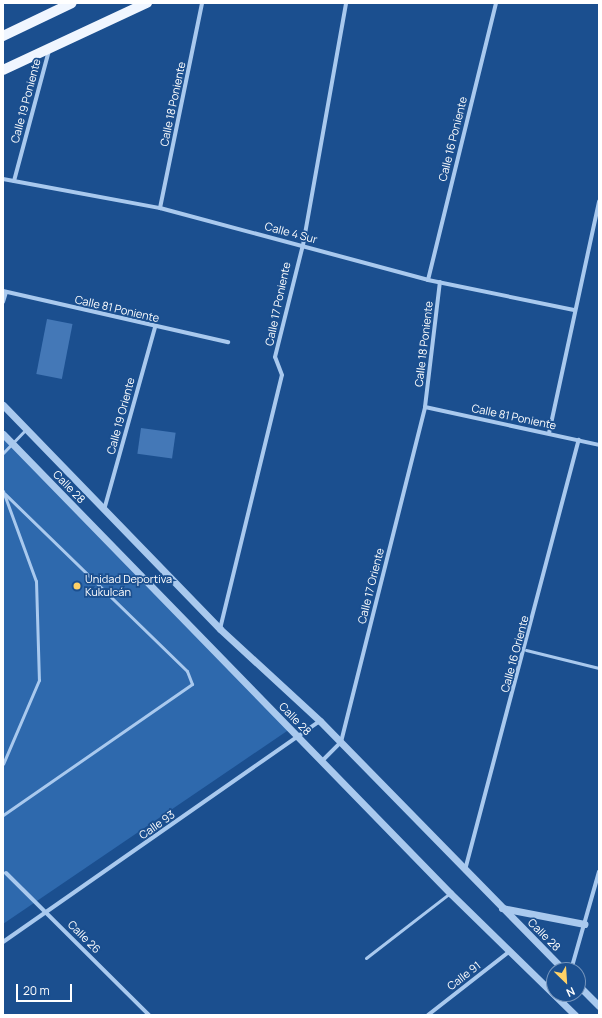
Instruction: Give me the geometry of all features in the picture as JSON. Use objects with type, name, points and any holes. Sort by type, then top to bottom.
[{"type":"main road","points":[[3,36],[72,3]]},
{"type":"main road","points":[[3,70],[147,3]]},
{"type":"street","name":"Calle 18 Poniente","points":[[160,208],[202,3]]},
{"type":"street","name":"Calle 17 Poniente","points":[[220,628],[282,375],[275,357],[303,245],[346,3]]},
{"type":"street","name":"Calle 16 Poniente","points":[[428,280],[496,3]]},
{"type":"street","name":"Calle 19 Poniente","points":[[14,182],[50,48]]},
{"type":"street","name":"Calle 4 Sur","points":[[3,179],[160,208],[303,245],[428,280],[574,310]]},
{"type":"street","points":[[549,433],[574,310],[599,201]]},
{"type":"street","name":"Calle 18 Poniente","points":[[425,407],[440,282]]},
{"type":"street","points":[[3,302],[5,292]]},
{"type":"street","name":"Calle 81 Poniente","points":[[5,292],[155,327],[228,342]]},
{"type":"street","name":"Calle 19 Oriente","points":[[104,510],[155,327]]},
{"type":"street","name":"Calle 28","points":[[3,405],[220,628],[320,721],[464,872],[556,962]]},
{"type":"street","name":"Calle 81 Poniente","points":[[425,407],[599,445]]},
{"type":"street","name":"Calle 17 Oriente","points":[[341,742],[425,407]]},
{"type":"street","name":"Calle 28","points":[[3,434],[450,893],[575,1015]]},
{"type":"street","name":"Calle 16 Oriente","points":[[464,872],[526,650],[579,440]]},
{"type":"street","name":"Calle 93","points":[[3,942],[47,913],[298,738],[320,721]]},
{"type":"street","points":[[322,761],[341,742]]},
{"type":"street","points":[[573,962],[599,872]]},
{"type":"street","name":"Calle 26","points":[[6,873],[149,1015]]},
{"type":"street","points":[[502,908],[584,924]]},
{"type":"street","name":"Calle 91","points":[[428,1015],[510,951]]},
{"type":"street","points":[[586,993],[599,1006]]},
{"type":"lane","points":[[3,453],[26,429]]},
{"type":"lane","points":[[3,764],[39,680],[36,581],[4,493]]},
{"type":"lane","points":[[3,815],[192,684],[187,671],[4,493]]},
{"type":"lane","points":[[526,650],[599,668]]},
{"type":"lane","points":[[366,958],[450,893]]},
{"type":"shaded area","name":"Unidad Deportiva Kukulcán","points":[[3,434],[290,729],[3,924]]},
{"type":"building","points":[[47,319],[73,324],[62,379],[36,374]]},
{"type":"building","points":[[141,428],[176,433],[172,459],[137,454]]},
{"type":"place","name":"Unidad Deportiva Kukulcán","points":[[77,586]]}]
